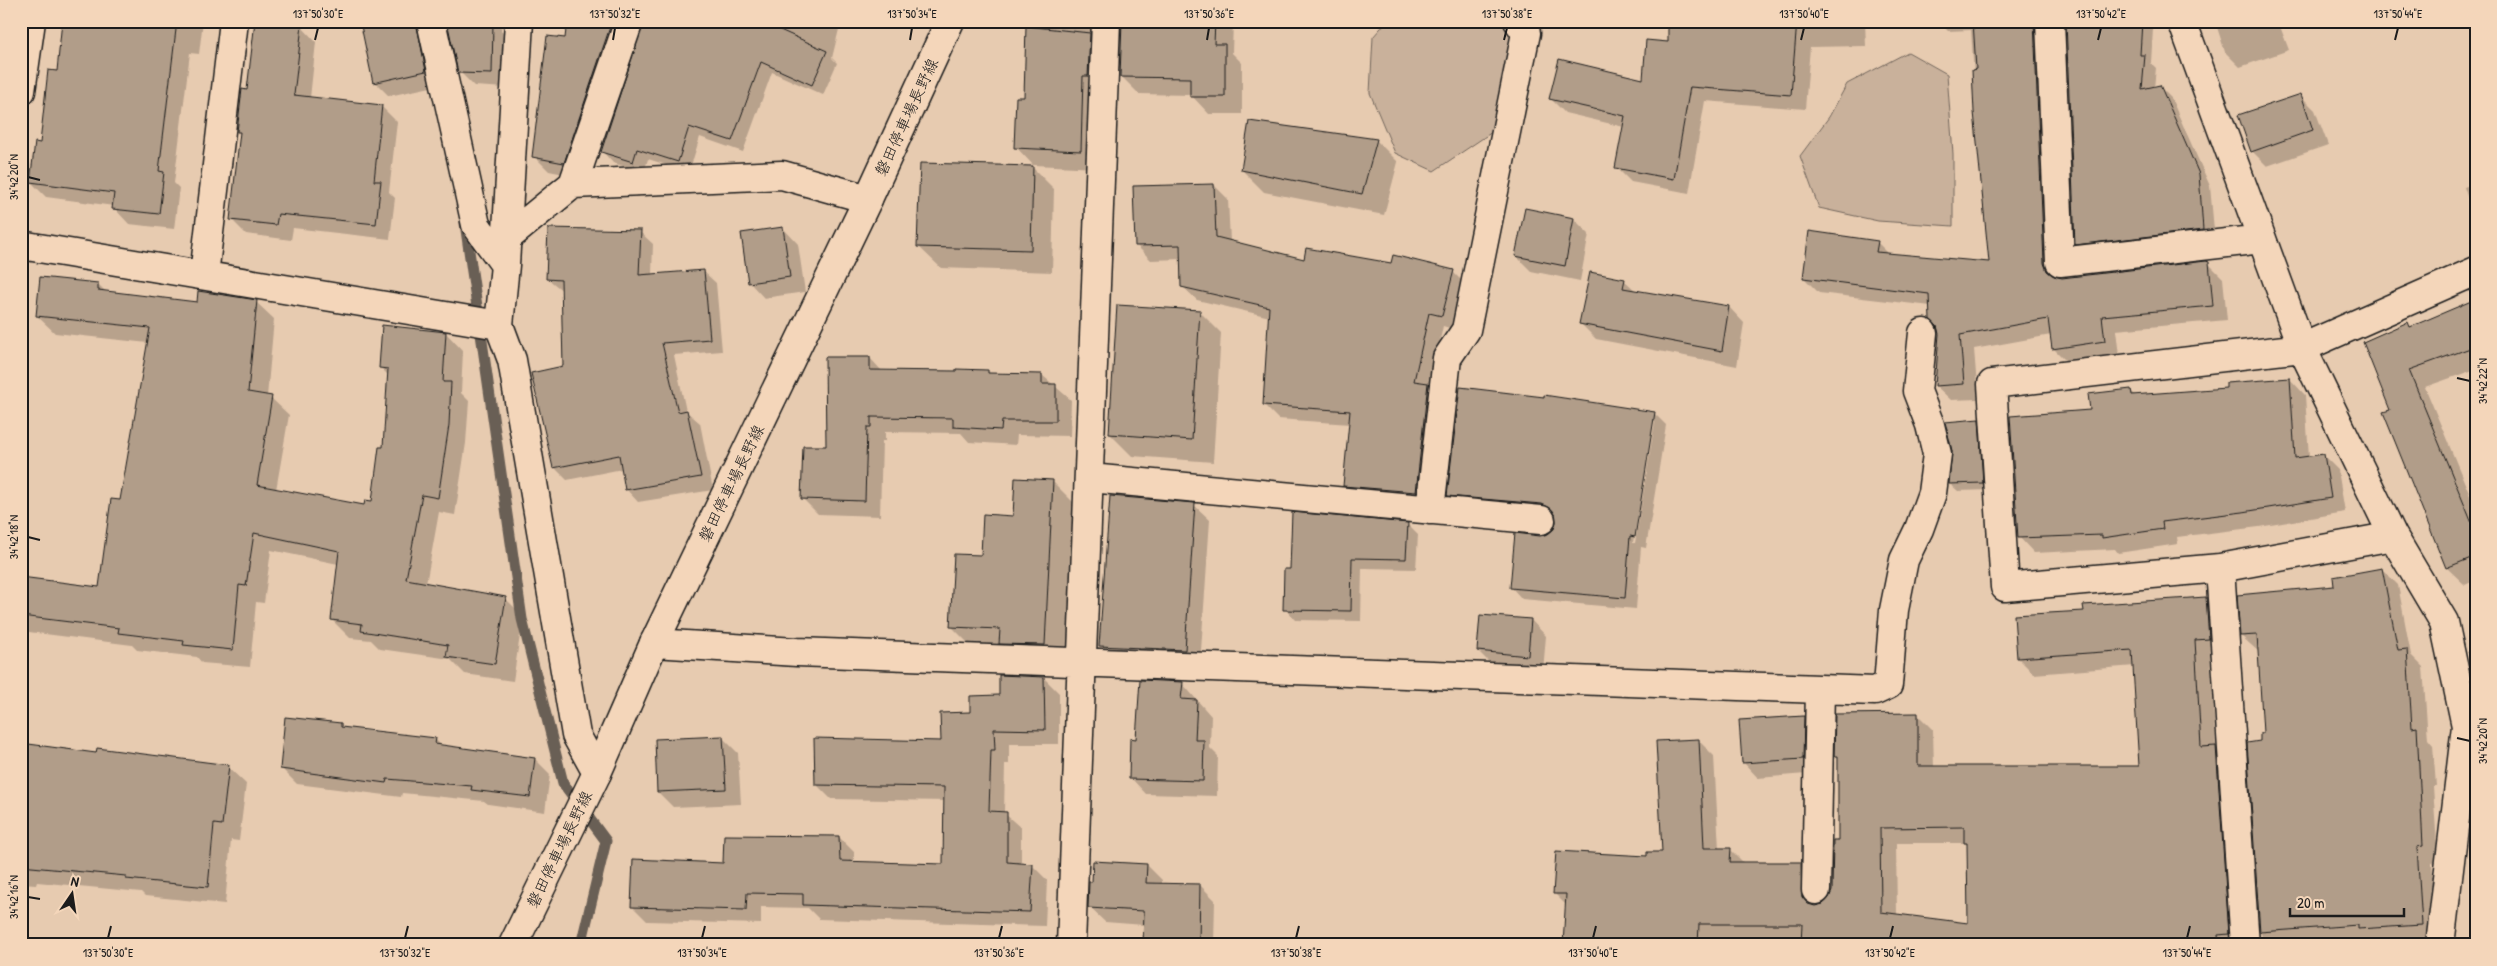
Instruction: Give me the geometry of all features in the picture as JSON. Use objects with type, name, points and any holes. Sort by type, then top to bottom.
[{"type":"street","points":[[21,91],[31,21]]},
{"type":"street","points":[[204,275],[234,21]]},
{"type":"street","points":[[431,21],[476,225],[505,265]]},
{"type":"street","points":[[519,21],[507,238],[499,325],[512,360],[576,735],[596,773]]},
{"type":"street","points":[[507,238],[573,184],[629,21]]},
{"type":"street","name":"磐田停車場長野線","points":[[513,945],[596,773],[654,643],[868,199],[950,21]]},
{"type":"street","points":[[1071,945],[1106,21]]},
{"type":"street","points":[[1430,510],[1447,358],[1466,330],[1526,33],[1518,21]]},
{"type":"street","points":[[2050,21],[2060,262],[2262,240]]},
{"type":"street","points":[[2182,21],[2302,348],[2394,536],[2444,622],[2466,726],[2440,945]]},
{"type":"street","points":[[573,184],[782,175],[868,199]]},
{"type":"street","points":[[21,244],[499,325]]},
{"type":"street","points":[[2394,536],[2220,568],[2005,587],[1992,384],[2302,348],[2476,271]]},
{"type":"street","points":[[654,643],[797,652],[1875,691],[1888,685],[1894,610],[1904,560],[1932,493],[1936,454],[1930,425],[1917,391],[1923,333]]},
{"type":"street","points":[[1090,478],[1541,520]]},
{"type":"street","points":[[2220,568],[2245,945]]},
{"type":"street","points":[[1816,890],[1820,689]]},
{"type":"shaded area","points":[[1387,21],[1513,21],[1524,44],[1492,132],[1434,171],[1395,153],[1370,93],[1373,37]]},
{"type":"shaded area","points":[[1908,52],[1947,74],[1953,154],[1953,226],[1878,221],[1819,208],[1800,156],[1829,117],[1847,84]]},
{"type":"building","points":[[62,21],[177,21],[159,171],[164,172],[159,214],[112,209],[114,193],[30,182],[35,142],[40,143],[48,70],[57,71]]},
{"type":"building","points":[[255,21],[302,25],[294,95],[382,105],[374,181],[381,181],[376,224],[278,214],[276,225],[230,220],[240,132],[237,132],[242,89],[247,90]]},
{"type":"building","points":[[360,21],[416,21],[426,71],[373,83]]},
{"type":"building","points":[[447,21],[493,22],[492,74],[458,73]]},
{"type":"building","points":[[567,21],[612,21],[564,163],[532,157],[547,36],[565,38]]},
{"type":"building","points":[[644,21],[760,21],[827,51],[812,85],[761,62],[732,141],[689,127],[678,162],[637,149],[633,162],[601,152]]},
{"type":"building","points":[[1122,21],[1215,21],[1214,44],[1225,44],[1225,97],[1190,97],[1190,78],[1120,77]]},
{"type":"building","points":[[1668,21],[1797,21],[1791,95],[1690,87],[1674,179],[1615,168],[1625,116],[1549,99],[1559,59],[1643,79],[1646,40],[1668,42]]},
{"type":"building","points":[[1973,21],[2034,21],[2044,263],[2047,271],[2054,276],[2062,278],[2206,261],[2209,262],[2213,306],[2102,316],[2105,341],[2052,349],[2048,319],[1960,335],[1964,384],[1935,386],[1939,334],[1937,326],[1930,320],[1929,294],[1803,278],[1809,231],[1878,241],[1876,252],[1989,262],[1974,112],[1972,70],[1976,69]]},
{"type":"building","points":[[2066,21],[2142,21],[2140,55],[2145,55],[2142,89],[2160,85],[2199,174],[2203,230],[2075,245]]},
{"type":"building","points":[[1026,26],[1090,33],[1088,76],[1083,76],[1081,151],[1014,148],[1016,97],[1024,97]]},
{"type":"building","points":[[2301,94],[2313,130],[2251,152],[2238,115]]},
{"type":"building","points":[[1249,121],[1377,139],[1362,194],[1241,170]]},
{"type":"building","points":[[920,163],[1033,166],[1031,250],[917,247]]},
{"type":"building","points":[[1214,184],[1216,237],[1304,259],[1306,248],[1391,263],[1393,255],[1454,270],[1442,316],[1429,313],[1414,381],[1428,383],[1416,492],[1343,486],[1350,411],[1263,405],[1269,307],[1181,287],[1180,245],[1135,246],[1133,186]]},
{"type":"building","points":[[1525,208],[1574,218],[1565,266],[1515,256]]},
{"type":"building","points":[[783,227],[790,277],[748,283],[741,233]]},
{"type":"building","points":[[548,228],[641,230],[639,275],[704,270],[710,339],[662,343],[678,412],[687,410],[701,477],[625,490],[619,455],[553,468],[531,373],[563,366],[561,280],[546,279]]},
{"type":"building","points":[[1590,272],[1625,279],[1623,288],[1729,306],[1722,351],[1579,324]]},
{"type":"building","points":[[40,277],[98,283],[98,290],[197,302],[198,291],[257,300],[248,392],[272,396],[257,485],[364,505],[365,500],[372,501],[379,447],[383,447],[388,369],[379,368],[382,325],[446,332],[443,382],[451,382],[449,425],[438,498],[422,495],[406,579],[506,597],[495,664],[446,657],[448,645],[361,631],[362,624],[331,620],[339,551],[254,533],[246,586],[239,585],[233,650],[183,645],[184,641],[118,633],[119,628],[21,616],[21,577],[99,587],[111,499],[120,500],[150,328],[36,316]]},
{"type":"building","points":[[2476,299],[2476,346],[2409,370],[2476,533],[2476,556],[2446,568],[2383,412],[2390,410],[2363,342],[2408,322],[2410,327]]},
{"type":"building","points":[[1117,305],[1200,310],[1192,440],[1109,434]]},
{"type":"building","points":[[825,357],[870,357],[870,370],[956,371],[956,369],[988,370],[988,373],[1042,374],[1042,384],[1056,384],[1056,421],[1002,421],[1001,430],[953,427],[953,418],[871,417],[871,427],[867,427],[865,501],[801,499],[803,446],[826,446]]},
{"type":"building","points":[[2290,378],[2295,458],[2324,454],[2331,498],[2162,522],[2163,529],[2102,538],[2102,535],[2018,538],[2010,416],[2090,410],[2088,394],[2131,389],[2132,395],[2226,388],[2226,383]]},
{"type":"building","points":[[1460,387],[1544,397],[1544,395],[1655,412],[1635,537],[1630,536],[1625,598],[1510,588],[1515,533],[1540,536],[1548,534],[1554,529],[1556,522],[1555,514],[1550,508],[1542,504],[1447,496]]},
{"type":"building","points":[[1979,419],[1983,483],[1949,484],[1952,451],[1945,422]]},
{"type":"building","points":[[1015,478],[1053,480],[1045,645],[999,644],[1000,629],[950,627],[954,554],[981,555],[983,514],[1013,516]]},
{"type":"building","points":[[1110,496],[1195,503],[1185,650],[1099,646]]},
{"type":"building","points":[[1292,512],[1408,523],[1406,559],[1352,558],[1351,611],[1283,610],[1284,569],[1290,569]]},
{"type":"building","points":[[2382,568],[2398,650],[2407,649],[2412,728],[2417,727],[2423,846],[2417,847],[2422,925],[2358,929],[2358,925],[2260,932],[2247,743],[2260,741],[2260,733],[2263,733],[2257,635],[2240,636],[2237,595],[2334,586],[2333,577]]},
{"type":"building","points":[[2206,597],[2209,639],[2195,640],[2201,747],[2216,746],[2229,934],[2218,935],[2219,945],[1801,945],[1802,924],[1699,924],[1698,945],[1563,945],[1566,894],[1553,894],[1556,851],[1647,856],[1647,852],[1662,852],[1656,741],[1699,739],[1704,848],[1731,848],[1730,862],[1801,862],[1802,897],[1808,904],[1815,906],[1823,904],[1829,898],[1832,891],[1833,840],[1838,840],[1838,756],[1834,756],[1835,714],[1918,713],[1918,766],[2139,766],[2132,650],[2017,658],[2014,615],[2084,611],[2083,605]],"holes":[[[1964,827],[1964,843],[1967,843],[1968,923],[1881,912],[1880,828]]]},
{"type":"building","points":[[1480,615],[1531,619],[1528,656],[1477,651]]},
{"type":"building","points":[[999,675],[1044,677],[1045,730],[994,729],[995,750],[991,750],[989,811],[1007,812],[1007,862],[1033,864],[1030,912],[803,905],[803,894],[747,893],[746,910],[631,907],[633,859],[723,863],[724,835],[839,836],[840,861],[943,864],[944,787],[815,785],[814,738],[941,741],[940,713],[970,712],[970,696],[999,695]]},
{"type":"building","points":[[1140,680],[1183,682],[1181,699],[1197,700],[1195,740],[1204,740],[1203,781],[1129,779],[1130,738],[1136,739]]},
{"type":"building","points":[[1804,716],[1803,759],[1742,763],[1739,720]]},
{"type":"building","points":[[285,717],[341,723],[341,727],[436,738],[435,744],[535,758],[530,797],[471,790],[472,786],[387,779],[386,783],[280,769]]},
{"type":"building","points":[[723,736],[726,789],[657,792],[655,739]]},
{"type":"building","points":[[21,743],[96,753],[97,748],[229,765],[222,825],[214,824],[208,887],[126,879],[126,876],[21,866]]},
{"type":"building","points":[[1093,861],[1147,864],[1146,883],[1200,884],[1199,945],[1143,945],[1144,911],[1088,908],[1089,882],[1092,882]]},
{"type":"waterway","points":[[465,223],[522,619],[563,783],[606,841],[581,945]]}]
